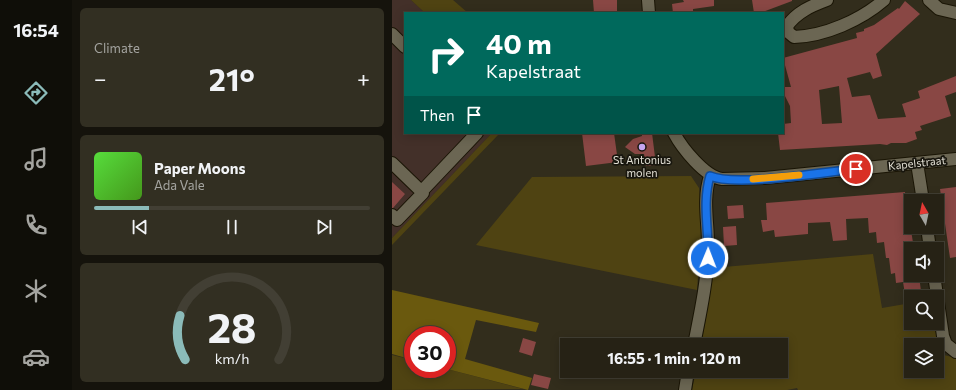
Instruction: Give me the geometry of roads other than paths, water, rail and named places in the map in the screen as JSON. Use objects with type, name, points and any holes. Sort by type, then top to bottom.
[{"type":"street","points":[[648,0],[648,12]]},
{"type":"street","points":[[827,0],[803,10],[792,19],[787,26],[788,32],[794,37],[808,36],[829,30],[876,7],[884,0]]},
{"type":"street","points":[[929,0],[938,9],[956,13]]},
{"type":"street","points":[[392,34],[404,46]]},
{"type":"street","points":[[392,215],[397,220],[423,193],[421,192],[476,134]]},
{"type":"street","points":[[675,134],[687,151],[710,176],[705,199],[708,234],[706,279],[695,338]]},
{"type":"street","name":"Kapelstraat","points":[[710,176],[722,179],[752,179],[956,159]]},
{"type":"street","points":[[392,163],[421,192]]},
{"type":"street","points":[[917,163],[922,194]]},
{"type":"street","points":[[935,282],[943,336],[946,344],[956,352]]},
{"type":"street","points":[[684,390],[687,378]]},
{"type":"place","name":"St Antonius molen","points":[[642,147]]}]
